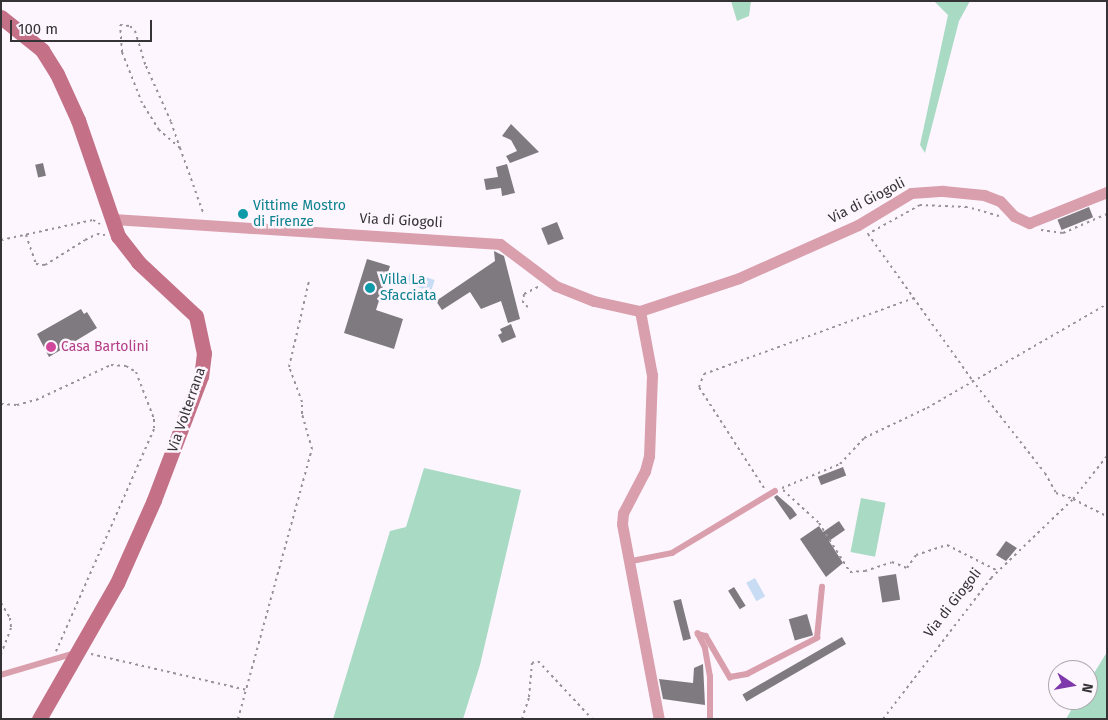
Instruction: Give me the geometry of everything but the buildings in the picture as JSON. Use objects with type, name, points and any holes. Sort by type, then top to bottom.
[{"type":"main road","name":"Via Volterrana","points":[[1,17],[42,50],[58,74],[78,120],[118,236],[126,250],[196,316],[204,354],[201,376],[154,500],[117,584],[39,719]]},
{"type":"street","name":"Via di Giogoli","points":[[113,219],[500,244],[556,286],[594,301],[640,311],[739,278],[858,225],[911,193],[943,191],[984,195],[1000,201],[1014,216],[1029,223],[1107,192]]},
{"type":"street","points":[[640,311],[652,375],[649,456],[645,471],[623,513],[622,524],[632,561],[659,719]]},
{"type":"lane","points":[[632,561],[672,553],[778,490]]},
{"type":"lane","points":[[710,719],[710,677],[705,648],[698,634],[706,636],[730,677],[747,674],[817,638],[822,587]]},
{"type":"lane","points":[[1,675],[77,653]]},
{"type":"path","points":[[180,148],[159,130],[142,103],[122,52],[120,25],[130,26],[135,31],[180,148],[207,224]]},
{"type":"path","points":[[1002,217],[967,206],[920,205],[868,234],[972,380],[1045,474],[1056,494],[1073,499],[1107,516]]},
{"type":"path","points":[[1040,230],[1062,233],[1107,214]]},
{"type":"path","points":[[1,240],[93,220],[99,222],[105,235],[97,234],[45,265],[36,264],[26,235]]},
{"type":"path","points":[[528,307],[523,303],[524,294],[547,279]]},
{"type":"path","points":[[238,719],[312,449],[302,414],[302,402],[289,367],[309,281]]},
{"type":"path","points":[[769,495],[699,386],[704,374],[914,298]]},
{"type":"path","points":[[998,571],[947,544],[916,555],[907,568],[892,562],[865,571],[850,572],[819,523],[778,490],[840,464],[864,438],[928,408],[972,380],[1035,347],[1107,304]]},
{"type":"path","points":[[1,404],[18,405],[36,400],[111,365],[126,366],[136,372],[154,420],[154,429],[52,660]]},
{"type":"path","name":"Via di Giogoli","points":[[883,719],[998,571],[1073,499],[1107,456]]},
{"type":"path","points":[[1,603],[10,618],[11,628],[1,654]]},
{"type":"path","points":[[77,653],[107,655],[247,690]]},
{"type":"path","points":[[522,719],[530,696],[532,663],[538,661],[545,665],[592,719]]},
{"type":"green space","points":[[731,1],[751,1],[749,16],[737,21]]},
{"type":"green space","points":[[934,1],[970,1],[959,21],[925,153],[920,145],[948,15]]},
{"type":"green space","points":[[424,468],[521,490],[480,665],[463,719],[333,719],[390,531],[406,527]]},
{"type":"green space","points":[[861,498],[886,503],[875,557],[851,552]]},
{"type":"green space","points":[[1107,652],[1107,719],[1066,719],[1071,710],[1098,710],[1098,667]]},
{"type":"water","points":[[410,272],[435,280],[431,291],[406,283]]},
{"type":"water","points":[[755,578],[765,596],[756,601],[746,583]]},
{"type":"place","name":"Vittime Mostro di Firenze","points":[[243,214]]},
{"type":"place","name":"Villa La Sfacciata","points":[[370,288]]},
{"type":"place","name":"Casa Bartolini","points":[[51,347]]}]
